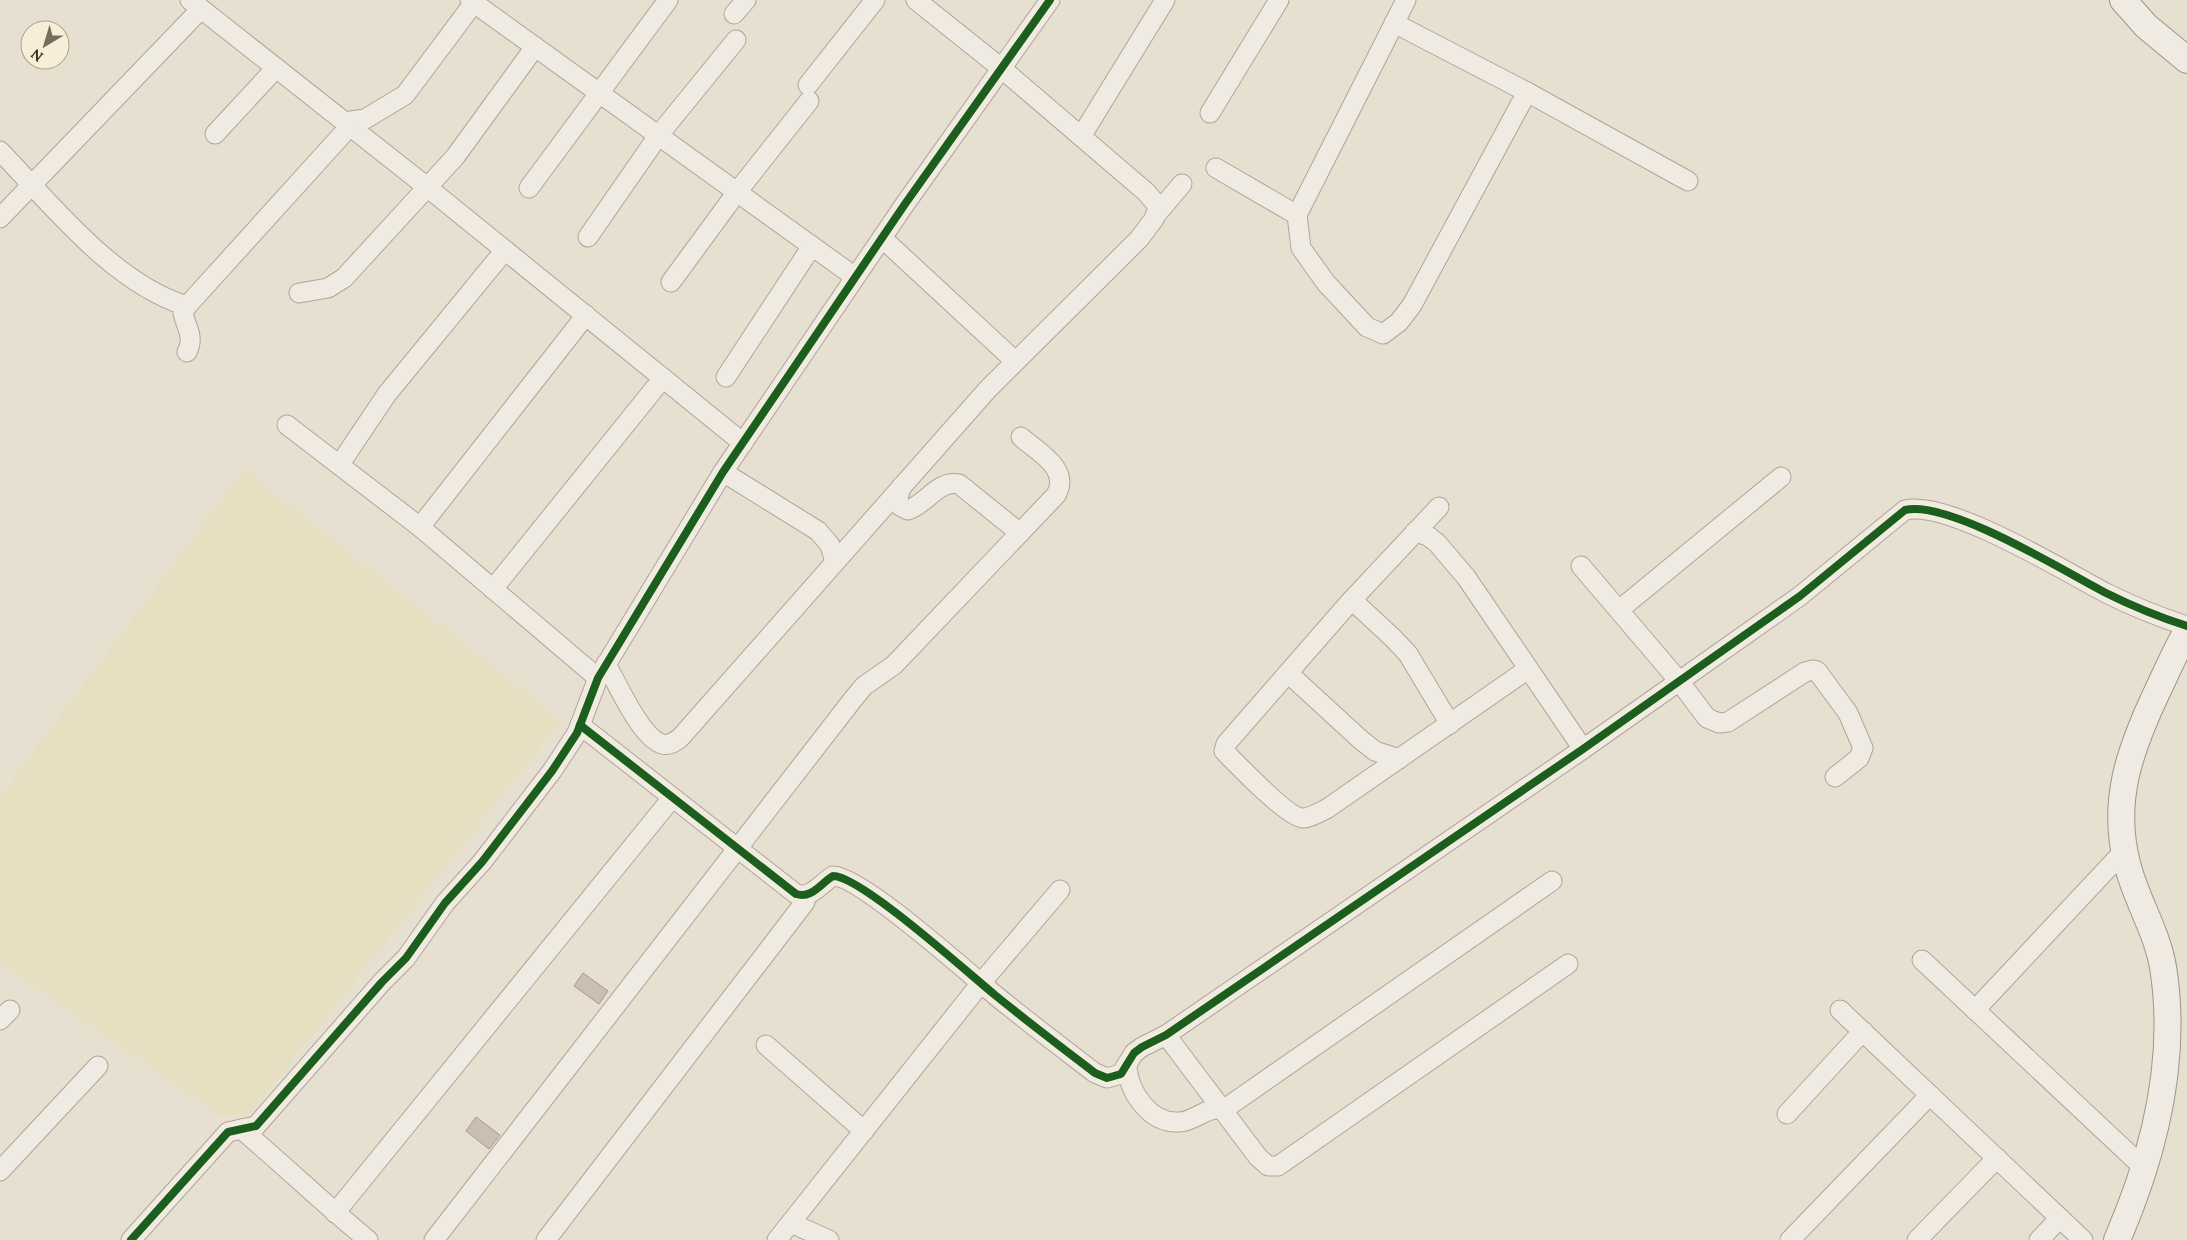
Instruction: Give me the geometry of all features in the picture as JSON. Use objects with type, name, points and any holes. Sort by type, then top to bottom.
[{"type":"street","points":[[529,188],[598,92],[668,0]]},
{"type":"street","points":[[671,282],[875,0]]},
{"type":"street","points":[[916,0],[1001,68],[1151,196],[1157,209],[1155,216]]},
{"type":"street","points":[[131,1240],[228,1132],[256,1126],[382,982],[406,958],[445,903],[482,862],[552,771],[577,734],[602,671],[723,472],[882,238],[1050,0]]},
{"type":"street","points":[[1082,136],[1166,0]]},
{"type":"street","points":[[1210,113],[1279,0]]},
{"type":"street","points":[[1406,0],[1297,215],[1301,248],[1321,276],[1366,327],[1383,334],[1399,322],[1412,305],[1526,92]]},
{"type":"street","points":[[2123,0],[2146,26],[2187,60]]},
{"type":"street","points":[[187,352],[191,337],[183,313],[187,306],[347,124],[365,119],[405,94],[473,1],[855,277]]},
{"type":"street","points":[[0,218],[33,185],[193,2],[427,187],[743,443]]},
{"type":"street","points":[[1394,23],[1526,92],[1688,181]]},
{"type":"street","points":[[588,237],[658,136],[736,40]]},
{"type":"street","points":[[300,293],[328,288],[337,284],[427,187],[472,135],[535,47]]},
{"type":"street","points":[[215,134],[276,68]]},
{"type":"street","points":[[0,151],[91,246],[138,284],[151,292],[187,306]]},
{"type":"street","points":[[1216,168],[1297,215]]},
{"type":"street","points":[[287,425],[420,527],[493,589],[602,671],[640,725],[656,742],[669,745],[680,738],[988,389],[1139,238],[1182,184]]},
{"type":"street","points":[[882,238],[1015,362]]},
{"type":"street","points":[[726,377],[812,246]]},
{"type":"street","points":[[340,464],[387,394],[505,250]]},
{"type":"street","points":[[420,527],[586,316]]},
{"type":"street","points":[[493,589],[663,378]]},
{"type":"street","points":[[434,1240],[864,686],[894,664],[1056,495],[1061,481],[1056,468],[1021,437]]},
{"type":"street","points":[[723,472],[818,531],[830,545],[835,562]]},
{"type":"street","points":[[1619,610],[1781,477]]},
{"type":"street","points":[[901,487],[897,502],[908,510],[921,503],[941,487],[947,484],[958,484],[1020,533]]},
{"type":"street","points":[[1439,507],[1352,600],[1224,749],[1282,807],[1294,816],[1302,818],[1319,813],[1528,669]]},
{"type":"street","points":[[580,725],[796,894],[805,895],[812,893],[833,876],[848,880],[907,921],[981,984],[1094,1073],[1112,1078],[1121,1074],[1134,1053],[1142,1047],[1166,1035],[1583,749],[1800,596],[1906,510],[1914,508],[1932,510],[1954,518],[2042,558],[2141,610],[2187,626]]},
{"type":"street","points":[[1415,532],[1428,536],[1448,554],[1583,749]]},
{"type":"street","points":[[1581,566],[1679,681],[1707,718],[1718,723],[1728,722],[1805,672],[1817,671],[1848,713],[1863,748],[1859,758],[1835,777]]},
{"type":"street","points":[[1352,600],[1408,654],[1450,724]]},
{"type":"street","points":[[2117,1240],[2130,1210],[2144,1168],[2164,1080],[2168,1047],[2168,1018],[2160,954],[2133,884],[2124,851],[2121,799],[2126,771],[2140,728],[2187,631]]},
{"type":"street","points":[[1288,673],[1360,740],[1375,751],[1398,759]]},
{"type":"street","points":[[335,1213],[672,798]]},
{"type":"street","points":[[1976,1010],[2124,851]]},
{"type":"street","points":[[1127,1067],[1132,1089],[1148,1109],[1161,1118],[1179,1122],[1213,1109],[1223,1110],[1552,881]]},
{"type":"street","points":[[777,1240],[981,984],[1060,890]]},
{"type":"street","points":[[546,1240],[805,902],[805,895]]},
{"type":"street","points":[[1922,960],[2144,1168]]},
{"type":"street","points":[[1166,1035],[1263,1162],[1268,1166],[1278,1166],[1568,964]]},
{"type":"street","points":[[1840,1010],[2083,1240]]},
{"type":"street","points":[[1787,1114],[1863,1031]]},
{"type":"street","points":[[766,1045],[864,1131]]},
{"type":"street","points":[[0,1171],[98,1066]]},
{"type":"street","points":[[1790,1240],[1930,1095]]},
{"type":"street","points":[[241,1129],[368,1240]]},
{"type":"street","points":[[1917,1240],[1997,1158]]},
{"type":"street","points":[[2040,1240],[2060,1218]]},
{"type":"street","points":[[791,1223],[829,1240]]},
{"type":"shaded area","points":[[244,469],[561,721],[248,1116],[221,1116],[0,963],[0,796]]},
{"type":"building","points":[[583,973],[608,991],[599,1004],[574,986]]},
{"type":"building","points":[[476,1117],[500,1135],[489,1149],[466,1131]]},
{"type":"cycle path","points":[[131,1240],[228,1132],[256,1126],[382,982],[406,958],[445,903],[482,862],[552,771],[577,733],[598,678],[723,472],[905,204],[1050,0]]},
{"type":"cycle path","points":[[580,725],[796,894],[802,895],[812,892],[833,876],[847,880],[866,891],[914,927],[995,995],[1095,1073],[1107,1078],[1121,1074],[1134,1053],[1142,1047],[1166,1035],[1583,749],[1800,596],[1905,510],[1925,510],[1977,526],[2036,554],[2116,598],[2187,626]]}]
